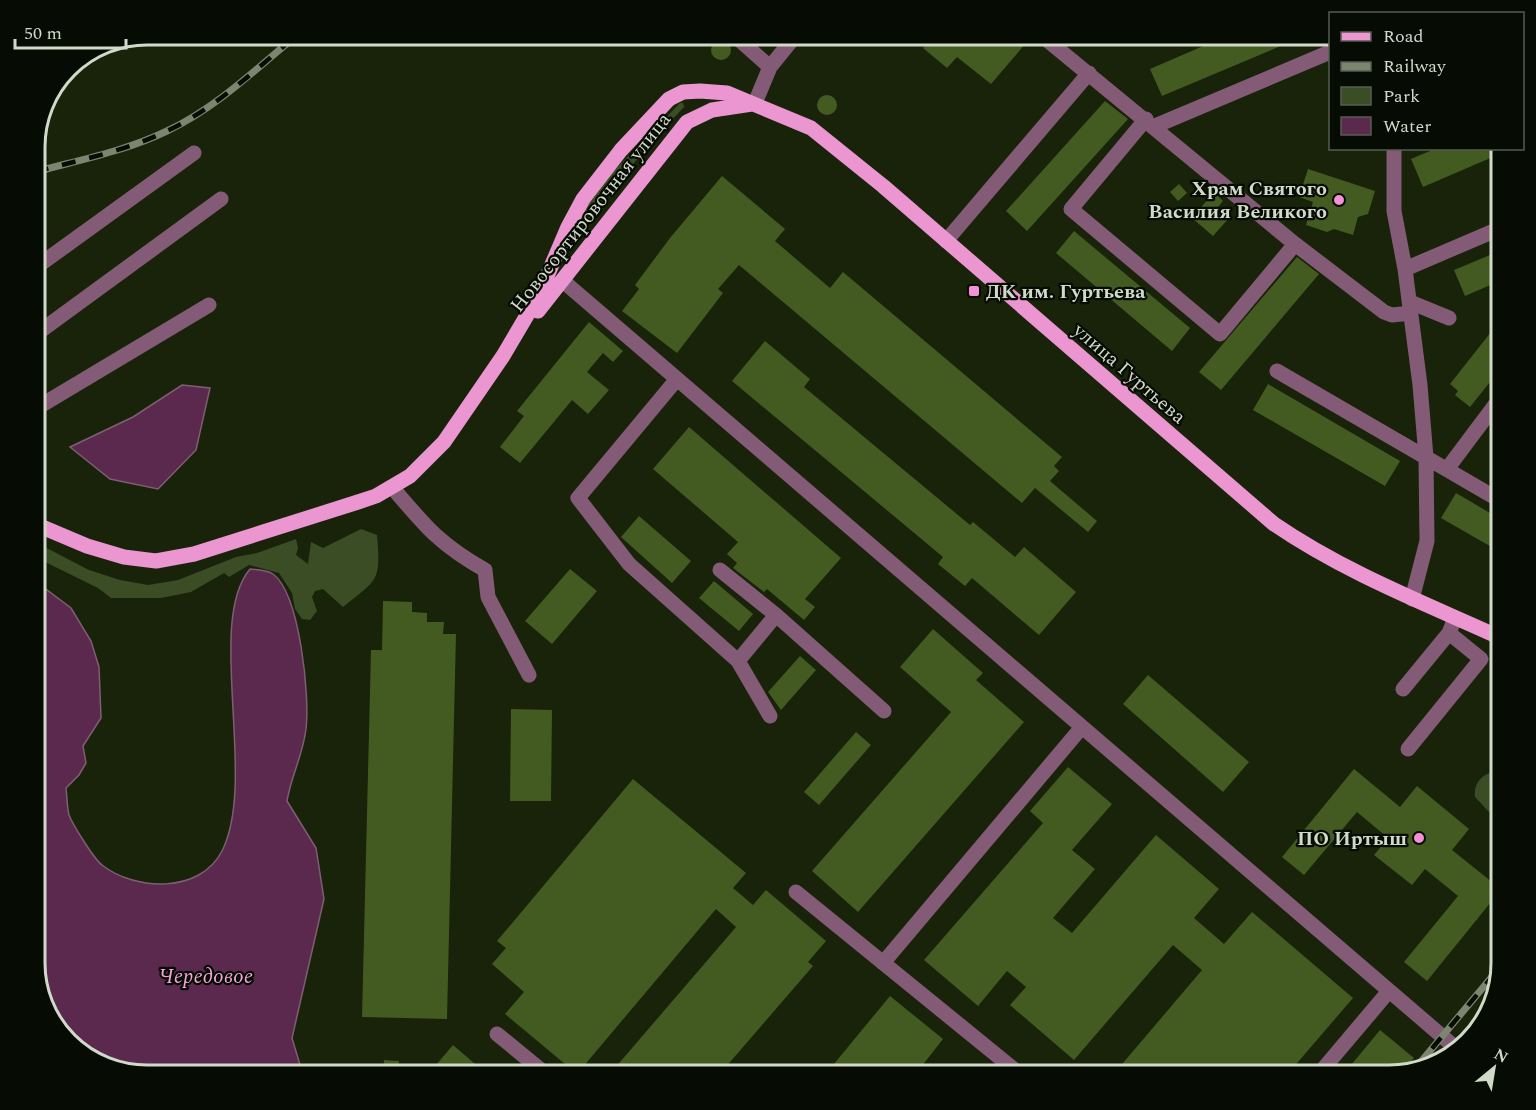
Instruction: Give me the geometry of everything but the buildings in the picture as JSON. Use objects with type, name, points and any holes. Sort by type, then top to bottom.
[{"type":"main road","name":"Новосортировочная улица","points":[[45,528],[87,546],[124,557],[156,561],[194,554],[376,496],[392,487],[410,476],[444,442],[503,356],[539,295],[568,227],[583,200],[621,150],[669,99],[683,92],[700,91],[728,93],[755,103]]},
{"type":"main road","name":"улица Гуртьева","points":[[755,103],[811,128],[883,186],[1274,524],[1313,551],[1412,599],[1491,633]]},
{"type":"main road","name":"Новосортировочная улица","points":[[503,356],[687,122],[712,110],[755,103]]},
{"type":"street","points":[[745,45],[770,67]]},
{"type":"street","points":[[755,103],[770,67],[787,45]]},
{"type":"street","points":[[1055,45],[1295,244],[1384,312],[1392,315],[1410,307],[1449,318]]},
{"type":"street","points":[[1295,244],[1220,334],[1071,209],[1151,123],[1329,52]]},
{"type":"street","points":[[946,242],[1089,73]]},
{"type":"street","points":[[1395,150],[1394,211],[1410,307],[1426,457],[1427,541],[1412,599]]},
{"type":"street","points":[[45,261],[194,153]]},
{"type":"street","points":[[45,328],[220,199]]},
{"type":"street","points":[[1405,269],[1491,233]]},
{"type":"street","points":[[563,281],[1451,1044]]},
{"type":"street","points":[[45,403],[209,305]]},
{"type":"street","points":[[1277,371],[1491,495]]},
{"type":"street","points":[[677,379],[578,498],[629,564],[738,661],[770,716]]},
{"type":"street","points":[[1447,469],[1491,411]]},
{"type":"street","points":[[392,487],[437,539],[455,553],[486,570],[488,597],[529,675]]},
{"type":"street","points":[[720,570],[776,615],[884,711]]},
{"type":"street","points":[[738,661],[776,615]]},
{"type":"street","points":[[1404,689],[1449,633],[1456,618]]},
{"type":"street","points":[[1408,749],[1481,659],[1449,633]]},
{"type":"street","points":[[883,963],[1082,727]]},
{"type":"street","points":[[796,892],[1008,1065]]},
{"type":"street","points":[[1327,1065],[1389,991]]},
{"type":"street","points":[[497,1034],[534,1065]]},
{"type":"green space","points":[[680,103],[683,103],[684,107],[650,143],[576,236],[572,236],[572,229],[600,185]]},
{"type":"green space","points":[[361,529],[377,535],[377,571],[375,578],[364,591],[343,607],[323,589],[315,591],[312,597],[317,611],[310,620],[302,619],[295,609],[292,593],[279,573],[249,565],[229,577],[224,573],[191,592],[161,598],[111,598],[98,588],[45,562],[45,547],[89,570],[120,580],[148,585],[178,580],[236,557],[257,553],[296,539],[298,548],[296,555],[308,564],[311,542],[323,548]]},
{"type":"green space","points":[[1490,773],[1491,812],[1475,797],[1475,788],[1479,780]]},
{"type":"water","points":[[182,385],[210,388],[196,450],[158,489],[110,479],[70,447],[133,417]]},
{"type":"water","name":"Чередовое","points":[[250,569],[273,574],[282,585],[290,602],[301,647],[306,694],[306,729],[287,801],[316,848],[324,899],[292,1038],[300,1065],[147,1065],[114,1060],[85,1044],[70,1030],[53,1002],[45,970],[45,588],[71,608],[91,641],[99,667],[101,718],[83,746],[86,763],[79,775],[66,788],[69,815],[84,842],[102,865],[132,880],[166,884],[199,875],[212,865],[222,851],[232,820],[235,744],[231,663],[232,625],[237,593]]},
{"type":"railway","points":[[45,169],[135,144],[185,122],[235,87],[285,45]]},
{"type":"railway","points":[[1423,1060],[1489,980]]},
{"type":"place","name":"Храм Святого Василия Великого","points":[[1339,200]]},
{"type":"place","name":"ДК им. Гуртьева","points":[[974,291]]},
{"type":"place","name":"ПО Иртыш","points":[[1419,838]]}]
